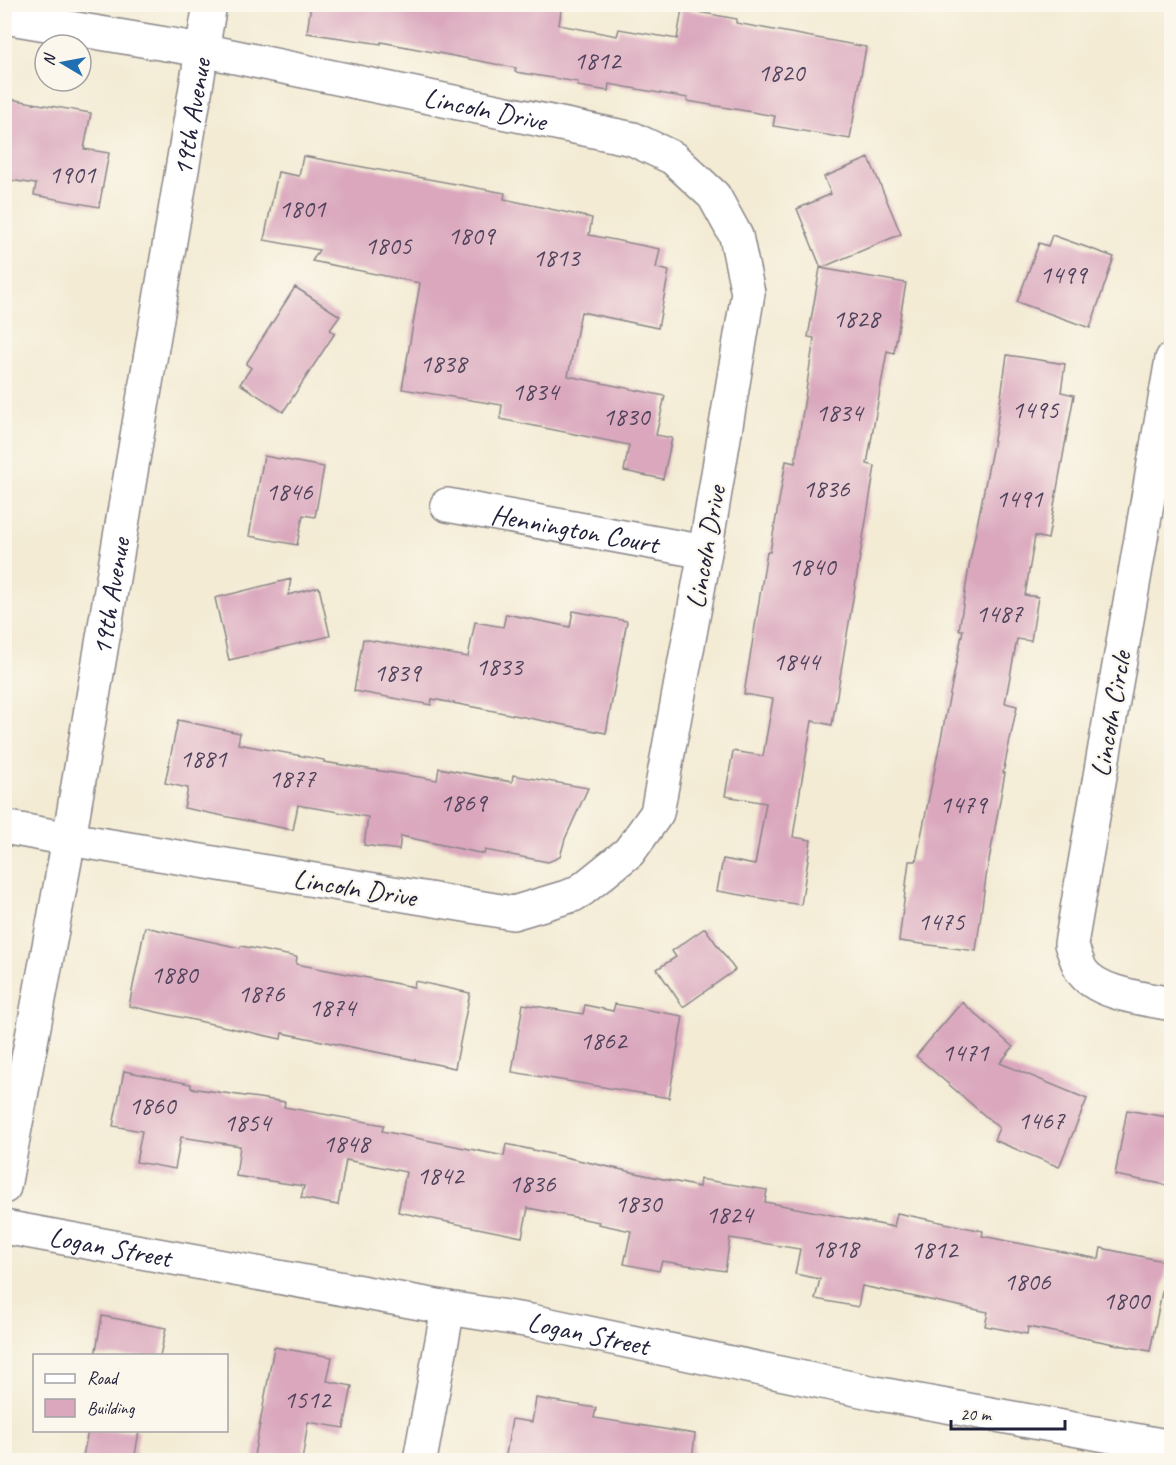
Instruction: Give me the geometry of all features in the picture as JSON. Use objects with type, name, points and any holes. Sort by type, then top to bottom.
[{"type":"street","name":"19th Avenue","points":[[4,1187],[69,839],[210,4]]},
{"type":"street","name":"Lincoln Drive","points":[[4,17],[202,50],[633,139],[673,158],[714,196],[736,236],[748,293],[705,552],[657,813],[629,852],[584,889],[573,895],[513,914],[4,827]]},
{"type":"street","name":"Lincoln Circle","points":[[1172,359],[1071,944],[1081,970],[1089,978],[1113,992],[1172,1004]]},
{"type":"street","name":"Hennington Court","points":[[447,505],[705,552]]},
{"type":"street","name":"Logan Street","points":[[4,1227],[531,1321],[875,1393],[1172,1447]]},
{"type":"street","points":[[420,1461],[448,1308]]},
{"type":"building","points":[[311,4],[562,4],[559,25],[617,36],[619,29],[677,39],[682,9],[737,19],[736,23],[866,47],[850,139],[773,126],[775,116],[687,101],[688,98],[609,84],[608,91],[577,86],[578,82],[515,72],[516,68],[381,42],[381,44],[307,33]]},
{"type":"building","points":[[4,98],[91,113],[84,149],[109,153],[99,207],[34,195],[36,184],[4,179]]},
{"type":"building","points":[[303,156],[505,193],[504,199],[592,218],[589,235],[660,249],[656,268],[669,271],[658,328],[581,312],[568,376],[665,396],[656,435],[672,438],[663,479],[624,471],[629,445],[500,419],[502,405],[402,389],[420,283],[312,261],[319,250],[264,240],[278,172],[299,176]]},
{"type":"building","points":[[869,158],[901,234],[821,268],[797,209],[831,194],[824,177]]},
{"type":"building","points":[[1052,235],[1114,257],[1090,328],[1017,302],[1039,243],[1048,246]]},
{"type":"building","points":[[820,268],[906,283],[894,353],[887,351],[867,464],[875,466],[832,725],[812,721],[801,785],[793,837],[811,840],[801,905],[717,891],[723,859],[755,865],[766,803],[725,796],[733,751],[763,756],[773,699],[744,694],[767,552],[770,552],[786,461],[795,463],[814,338],[808,337]]},
{"type":"building","points":[[295,287],[340,316],[330,330],[335,333],[283,412],[240,384],[251,368],[246,364]]},
{"type":"building","points":[[1007,355],[1065,364],[1061,392],[1074,395],[1048,539],[1035,536],[1025,595],[1038,597],[1031,641],[1017,639],[1005,703],[1017,706],[1003,773],[1005,773],[986,877],[976,951],[899,941],[909,861],[916,861],[963,630],[959,630],[997,424]]},
{"type":"building","points":[[264,456],[324,467],[315,517],[303,515],[297,545],[249,536]]},
{"type":"building","points":[[291,579],[288,595],[319,587],[330,636],[229,660],[215,598]]},
{"type":"building","points":[[573,611],[627,621],[606,733],[432,699],[431,705],[354,691],[363,639],[468,657],[475,622],[503,627],[506,614],[570,627]]},
{"type":"building","points":[[178,720],[240,733],[238,744],[324,760],[324,762],[437,780],[439,768],[512,782],[513,775],[588,788],[565,839],[560,857],[548,862],[485,850],[484,854],[401,836],[399,850],[364,845],[368,817],[298,805],[293,830],[184,808],[188,788],[165,783]]},
{"type":"building","points":[[145,927],[240,948],[241,946],[297,957],[296,964],[414,987],[415,981],[470,993],[455,1068],[282,1033],[281,1039],[129,1006]]},
{"type":"building","points":[[705,928],[735,970],[683,1007],[657,969],[676,957],[672,951]]},
{"type":"building","points":[[962,1002],[1013,1047],[1000,1063],[1087,1099],[1059,1167],[994,1140],[999,1128],[916,1056]]},
{"type":"building","points":[[523,1004],[583,1014],[585,1005],[613,1011],[615,1004],[683,1016],[669,1098],[512,1072]]},
{"type":"building","points":[[124,1071],[191,1084],[191,1088],[285,1102],[284,1107],[384,1125],[382,1131],[504,1156],[506,1144],[699,1187],[700,1179],[767,1190],[765,1202],[894,1227],[897,1213],[983,1231],[982,1236],[1099,1259],[1101,1248],[1168,1262],[1150,1351],[1028,1327],[1027,1334],[985,1326],[988,1312],[862,1286],[858,1307],[815,1299],[820,1279],[795,1274],[800,1249],[730,1238],[725,1271],[662,1261],[659,1271],[624,1264],[631,1231],[598,1224],[599,1222],[528,1208],[522,1237],[398,1212],[406,1172],[346,1160],[338,1205],[301,1198],[304,1186],[236,1176],[240,1146],[181,1137],[175,1169],[136,1162],[142,1131],[113,1126]]},
{"type":"building","points":[[1127,1110],[1172,1118],[1172,1180],[1168,1180],[1167,1185],[1115,1175]]},
{"type":"building","points":[[102,1316],[166,1328],[160,1354],[95,1354]]},
{"type":"building","points":[[274,1347],[332,1357],[327,1381],[352,1386],[344,1428],[308,1422],[302,1461],[253,1461]]},
{"type":"building","points":[[536,1398],[596,1408],[594,1418],[695,1434],[692,1461],[505,1461],[512,1419],[532,1422]]},
{"type":"building","points":[[88,1432],[139,1432],[134,1461],[82,1461]]}]
